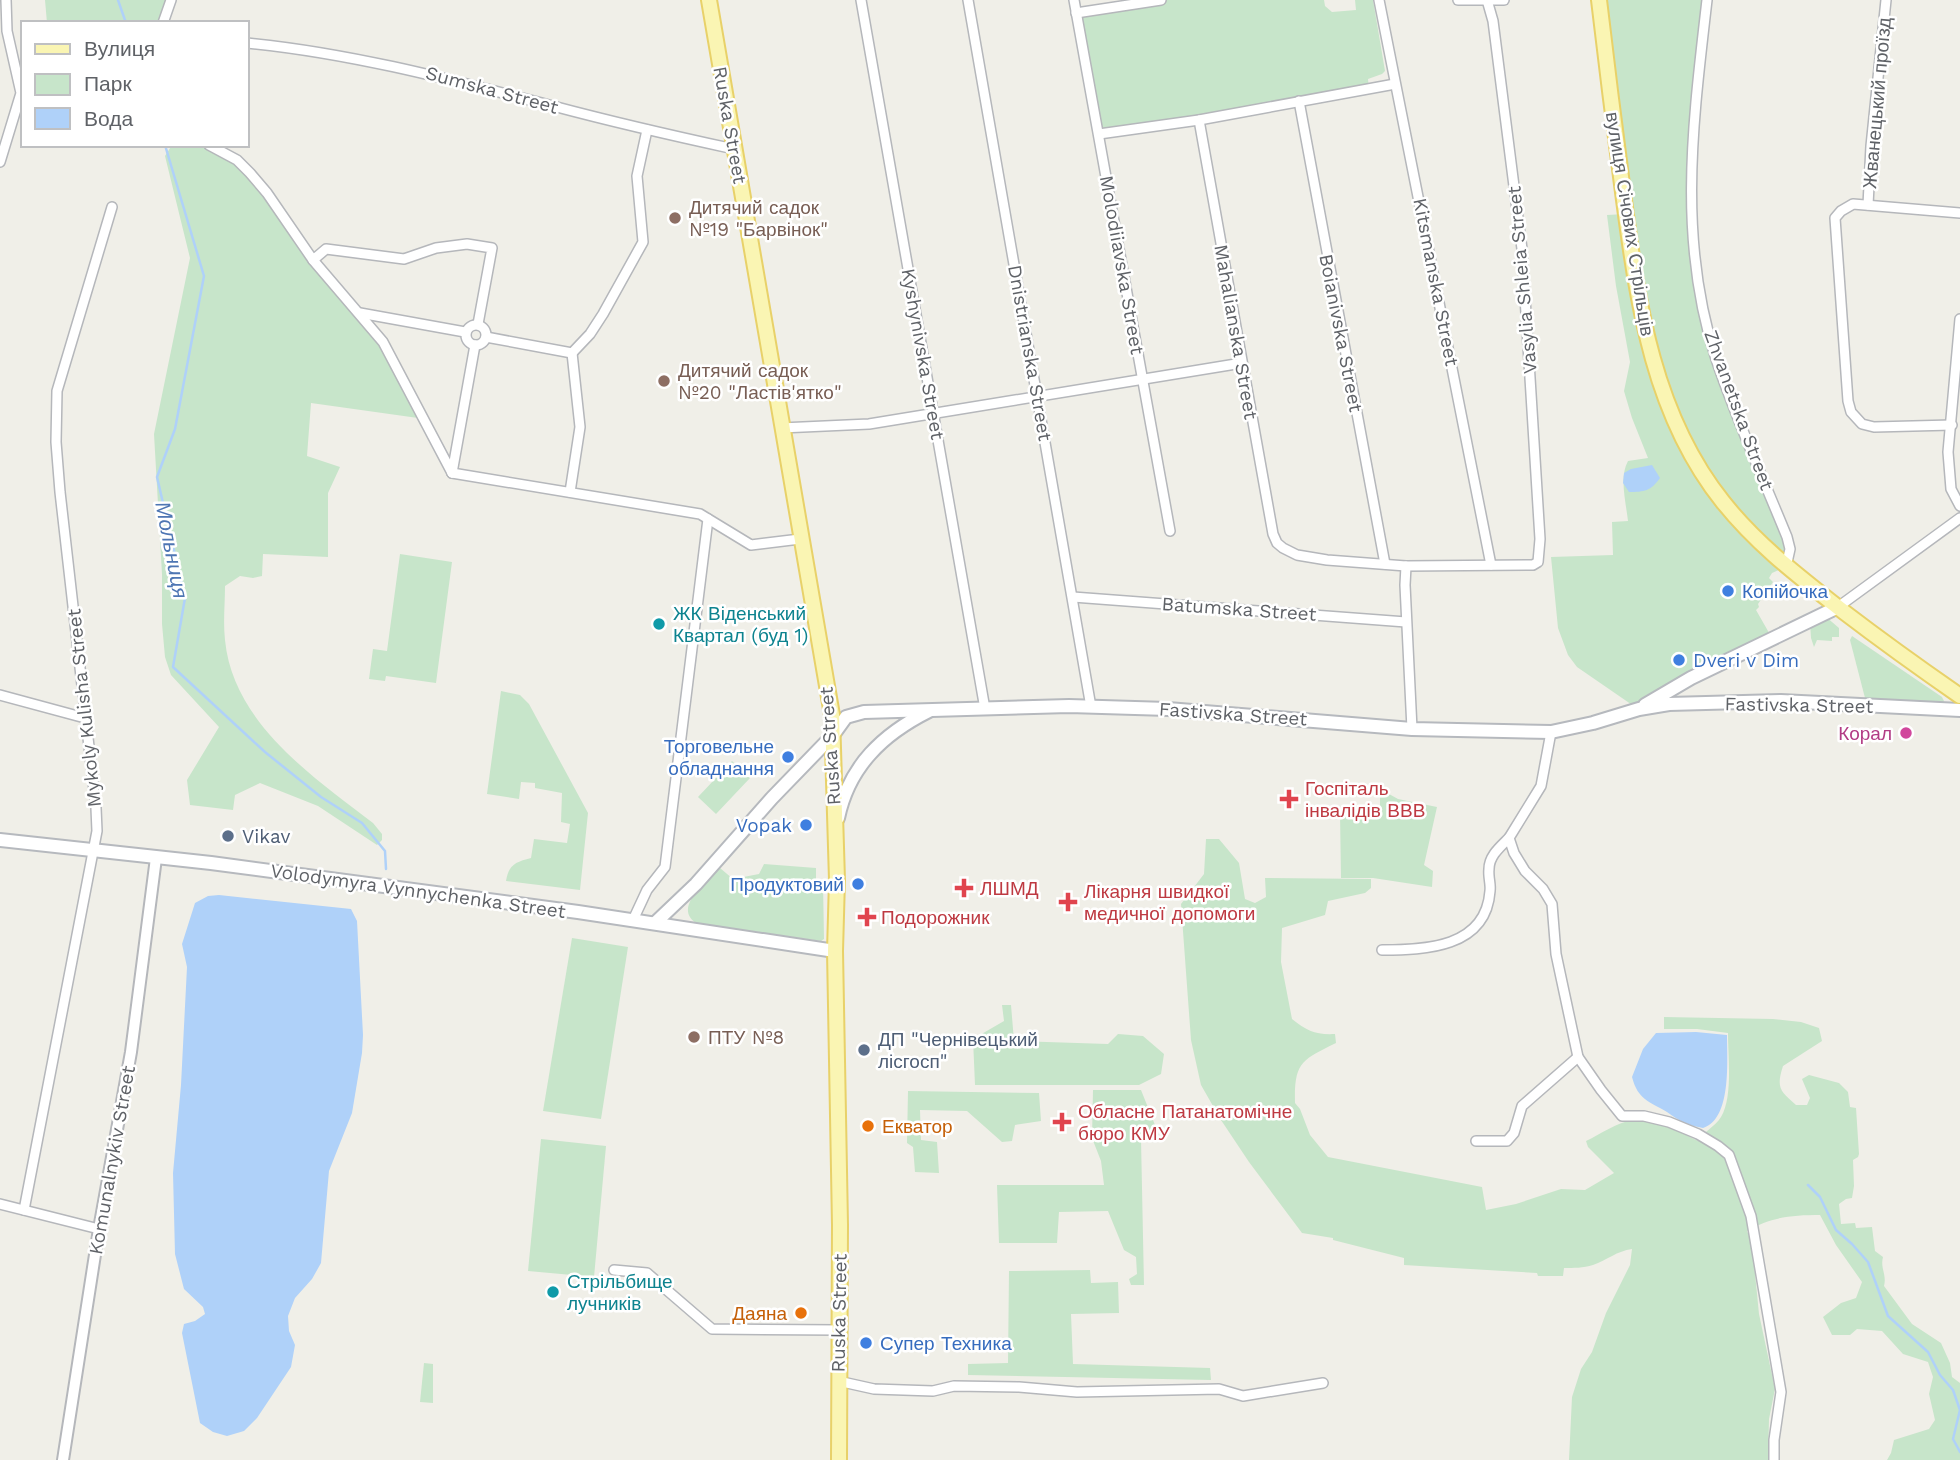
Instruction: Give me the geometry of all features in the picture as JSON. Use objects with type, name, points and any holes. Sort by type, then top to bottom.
[{"type":"main road","name":"Ruska Street","points":[[709,0],[832,715],[840,1191],[839,1460]]},
{"type":"main road","name":"вулиця Січових Стрільців","points":[[1599,0],[1632,261],[1651,354],[1662,394],[1677,429],[1722,501],[1749,532],[1786,567],[1873,635],[1960,696]]},
{"type":"main road","name":"Fastivska Street","points":[[1639,709],[1691,678],[1838,607]]},
{"type":"main road","points":[[1945,708],[1951,699],[1947,688]]},
{"type":"main road","name":"Fastivska Street","points":[[655,923],[696,884],[772,798],[833,735],[846,717],[864,712],[1091,707],[1180,709],[1412,729],[1551,733],[1639,709],[1669,704],[1781,701],[1960,710]]},
{"type":"main road","points":[[836,831],[841,805],[850,784],[873,748],[906,723],[932,710]]},
{"type":"main road","name":"Volodymyra Vynnychenka Street","points":[[0,840],[211,863],[655,923],[835,951]]},
{"type":"street","points":[[0,162],[20,93],[7,32],[6,0]]},
{"type":"street","points":[[164,21],[171,0]]},
{"type":"street","name":"Kyshynivska Street","points":[[862,0],[985,709]]},
{"type":"street","name":"Dnistrianska Street","points":[[968,0],[1091,707]]},
{"type":"street","name":"Molodiiavska Street","points":[[1074,0],[1170,531]]},
{"type":"street","points":[[1076,13],[1161,0]]},
{"type":"street","name":"Kitsmanska Street","points":[[1379,0],[1491,565]]},
{"type":"street","points":[[1458,0],[1504,0]]},
{"type":"street","name":"Zhvanetska Street","points":[[1707,0],[1692,138],[1690,192],[1698,279],[1716,359],[1787,537],[1790,549],[1786,567]]},
{"type":"street","name":"Жванецький проїзд","points":[[1868,205],[1885,0]]},
{"type":"street","name":"Vasylia Shleia Street","points":[[1488,1],[1522,249],[1540,539],[1538,562],[1533,565],[1491,565]]},
{"type":"street","name":"Sumska Street","points":[[248,43],[292,47],[417,71],[647,130],[734,149]]},
{"type":"street","points":[[1099,134],[1199,120],[1395,84]]},
{"type":"street","name":"Boianivska Street","points":[[1299,101],[1385,564]]},
{"type":"street","name":"Mahalianska Street","points":[[1199,120],[1273,534],[1277,543],[1297,555],[1385,564]]},
{"type":"street","points":[[570,492],[580,427],[572,353],[590,334],[603,314],[643,242],[637,176],[647,130]]},
{"type":"street","points":[[213,147],[237,160],[268,193],[313,260],[383,342],[452,473]]},
{"type":"street","name":"Жванецький проїзд","points":[[1952,425],[1874,427],[1862,424],[1851,412],[1842,329],[1835,218],[1853,204],[1960,213]]},
{"type":"street","name":"Mykoly Kulisha Street","points":[[23,1210],[97,831],[60,492],[56,442],[57,391],[111,207]]},
{"type":"street","points":[[313,260],[326,249],[404,259],[436,248],[467,244],[492,248],[478,324]]},
{"type":"street","points":[[360,313],[465,332]]},
{"type":"street","points":[[1960,318],[1948,452],[1951,489],[1960,506]]},
{"type":"street","points":[[478,324],[484,328],[486,337],[482,343],[475,345],[467,341],[465,332],[471,325],[478,324]]},
{"type":"street","points":[[486,337],[572,353]]},
{"type":"street","points":[[452,473],[475,345]]},
{"type":"street","points":[[782,428],[847,427],[1242,363]]},
{"type":"street","points":[[452,473],[700,514],[751,545],[800,539]]},
{"type":"street","points":[[1838,607],[1960,518]]},
{"type":"street","points":[[633,920],[647,890],[665,867],[708,519]]},
{"type":"street","points":[[1385,564],[1491,565]]},
{"type":"street","points":[[1406,566],[1412,729]]},
{"type":"street","name":"Batumska Street","points":[[1073,597],[1406,622]]},
{"type":"street","points":[[0,695],[85,718]]},
{"type":"street","points":[[1382,950],[1433,948],[1456,941],[1470,932],[1482,918],[1490,893],[1488,867],[1494,853],[1509,838],[1541,786],[1551,733]]},
{"type":"street","points":[[1509,838],[1525,871],[1543,889],[1552,904],[1556,954],[1578,1057],[1622,1116],[1644,1116],[1669,1122],[1698,1134],[1729,1155],[1751,1216],[1781,1392],[1774,1460]]},
{"type":"street","name":"Komunalnykiv Street","points":[[62,1460],[131,1052],[156,858]]},
{"type":"street","points":[[1476,1141],[1507,1141],[1519,1122],[1522,1106],[1578,1057]]},
{"type":"street","points":[[0,1204],[99,1230]]},
{"type":"street","points":[[614,1270],[647,1273],[712,1329],[839,1330]]},
{"type":"street","points":[[838,1381],[874,1389],[921,1391],[954,1386],[1019,1387],[1077,1392],[1219,1390],[1242,1396],[1323,1383]]},
{"type":"green space","points":[[45,0],[171,0],[164,21],[47,21]]},
{"type":"green space","points":[[1159,0],[1324,0],[1325,6],[1332,12],[1356,10],[1355,0],[1373,0],[1385,71],[1368,79],[1369,89],[1099,135],[1076,13]]},
{"type":"green space","points":[[1599,0],[1707,0],[1700,63],[1692,239],[1716,359],[1787,538],[1786,567],[1772,573],[1769,578],[1773,582],[1756,610],[1772,638],[1638,709],[1577,667],[1568,655],[1558,628],[1551,557],[1613,555],[1612,522],[1628,521],[1624,490],[1625,467],[1628,461],[1648,458],[1624,391],[1630,362],[1607,215],[1625,214]]},
{"type":"green space","points":[[171,147],[214,147],[237,160],[380,343],[418,418],[311,403],[307,456],[340,467],[328,493],[328,557],[263,554],[262,576],[240,576],[225,586],[225,640],[231,670],[243,697],[279,745],[326,787],[373,823],[382,834],[382,840],[377,845],[318,806],[260,783],[235,795],[233,810],[190,805],[187,780],[219,727],[171,675],[165,657],[154,434],[190,258],[165,156]]},
{"type":"green space","points":[[400,554],[452,562],[436,683],[386,676],[385,681],[369,679],[373,649],[387,651]]},
{"type":"green space","points":[[1825,616],[1839,628],[1839,637],[1832,637],[1832,641],[1817,640],[1814,647],[1810,623]]},
{"type":"green space","points":[[1852,636],[1942,697],[1942,704],[1871,701],[1865,698],[1850,640]]},
{"type":"green space","points":[[501,691],[520,695],[529,704],[588,813],[580,890],[506,881],[514,865],[531,858],[534,839],[567,843],[570,824],[561,822],[562,793],[535,788],[535,783],[521,782],[519,799],[487,794]]},
{"type":"green space","points":[[732,761],[750,778],[716,814],[698,797]]},
{"type":"green space","points":[[1380,789],[1398,799],[1437,807],[1424,865],[1433,871],[1432,887],[1373,878],[1341,878],[1340,813],[1380,812]]},
{"type":"green space","points":[[1206,839],[1219,839],[1239,863],[1245,899],[1255,903],[1266,897],[1265,878],[1371,879],[1371,888],[1365,893],[1328,901],[1325,915],[1282,928],[1281,962],[1292,1019],[1312,1031],[1335,1034],[1336,1043],[1302,1064],[1296,1079],[1295,1103],[1310,1135],[1328,1157],[1482,1187],[1486,1210],[1516,1204],[1561,1189],[1585,1190],[1614,1173],[1588,1147],[1586,1141],[1621,1123],[1650,1120],[1698,1141],[1716,1124],[1725,1109],[1727,1099],[1728,1033],[1664,1029],[1664,1017],[1773,1019],[1801,1022],[1819,1028],[1822,1041],[1783,1066],[1781,1088],[1796,1105],[1807,1105],[1810,1098],[1802,1079],[1809,1075],[1839,1083],[1848,1092],[1850,1107],[1856,1108],[1859,1154],[1853,1160],[1852,1198],[1839,1204],[1841,1224],[1855,1223],[1856,1228],[1872,1227],[1875,1251],[1883,1257],[1884,1286],[1912,1324],[1941,1343],[1950,1363],[1952,1377],[1960,1383],[1960,1460],[1887,1460],[1894,1440],[1929,1429],[1935,1420],[1929,1394],[1933,1377],[1928,1362],[1903,1354],[1882,1331],[1857,1329],[1850,1335],[1832,1335],[1823,1317],[1841,1303],[1856,1298],[1862,1282],[1836,1245],[1820,1215],[1782,1218],[1747,1231],[1752,1243],[1759,1314],[1775,1389],[1769,1419],[1768,1460],[1569,1460],[1572,1397],[1581,1369],[1592,1352],[1606,1313],[1630,1265],[1632,1249],[1593,1265],[1564,1268],[1563,1276],[1538,1276],[1537,1273],[1404,1265],[1404,1258],[1333,1238],[1302,1233],[1249,1162],[1201,1085],[1191,1040],[1181,904],[1204,874]]},
{"type":"green space","points":[[764,864],[816,868],[816,882],[823,883],[824,939],[821,941],[696,923],[690,917],[688,909],[694,894],[720,868],[733,879],[759,874]]},
{"type":"green space","points":[[572,938],[628,947],[601,1119],[543,1111]]},
{"type":"green space","points":[[1002,1005],[1011,1005],[1014,1041],[1108,1044],[1118,1034],[1143,1036],[1164,1054],[1161,1074],[1139,1085],[975,1085],[973,1039],[1004,1021]]},
{"type":"green space","points":[[1093,1090],[1141,1090],[1159,1135],[1141,1139],[1144,1285],[1131,1285],[1129,1279],[1137,1274],[1136,1257],[1124,1250],[1108,1211],[1059,1212],[1057,1243],[999,1243],[997,1185],[1104,1185],[1101,1161],[1092,1138]]},
{"type":"green space","points":[[908,1091],[1039,1093],[1041,1121],[1015,1125],[1012,1141],[1002,1142],[967,1111],[920,1110],[921,1140],[937,1142],[939,1173],[915,1172],[913,1147],[907,1143]]},
{"type":"green space","points":[[541,1139],[606,1146],[594,1277],[528,1271]]},
{"type":"green space","points":[[1090,1270],[1091,1283],[1118,1282],[1119,1313],[1071,1314],[1073,1364],[1210,1368],[1211,1380],[968,1375],[968,1364],[1008,1363],[1009,1271]]},
{"type":"green space","points":[[424,1363],[433,1364],[433,1403],[420,1402]]},
{"type":"water","points":[[1652,465],[1660,478],[1657,482],[1647,490],[1629,492],[1623,483],[1624,473]]},
{"type":"water","points":[[208,896],[351,909],[357,921],[363,1035],[352,1113],[329,1171],[321,1263],[312,1279],[295,1298],[288,1316],[289,1331],[295,1345],[291,1367],[257,1418],[244,1431],[227,1436],[213,1432],[200,1423],[182,1333],[184,1324],[205,1314],[203,1307],[184,1289],[175,1254],[173,1173],[187,967],[182,944],[195,903]]},
{"type":"water","points":[[1696,1032],[1727,1035],[1727,1073],[1723,1101],[1719,1113],[1703,1128],[1684,1122],[1645,1099],[1637,1091],[1632,1077],[1643,1049],[1656,1033]]},
{"type":"waterway","name":"Мольниця","points":[[118,0],[125,21]]},
{"type":"waterway","name":"Мольниця","points":[[166,147],[204,276],[175,429],[157,477],[185,598],[173,667],[265,752],[321,797],[362,823],[385,851],[386,869]]},
{"type":"waterway","points":[[1808,1185],[1820,1197],[1836,1230],[1868,1262],[1888,1316],[1928,1352],[1940,1375],[1953,1390],[1960,1410],[1953,1439],[1960,1452]]},
{"type":"place","name":"Дитячий садок №19 \"Барвінок\"","points":[[675,218]]},
{"type":"place","name":"Дитячий садок №20 \"Ластів'ятко\"","points":[[664,381]]},
{"type":"place","name":"Копійочка","points":[[1728,591]]},
{"type":"place","name":"ЖК Віденський Квартал (буд 1)","points":[[659,624]]},
{"type":"place","name":"Dveri v Dim","points":[[1679,660]]},
{"type":"place","name":"Корал","points":[[1906,733]]},
{"type":"place","name":"Торговельне обладнання","points":[[788,757]]},
{"type":"place","name":"Госпіталь інвалідів ВВВ","points":[[1289,799]]},
{"type":"place","name":"Vopak","points":[[806,825]]},
{"type":"place","name":"Vikav","points":[[228,836]]},
{"type":"place","name":"Продуктовий","points":[[858,884]]},
{"type":"place","name":"ЛШМД","points":[[964,888]]},
{"type":"place","name":"Лікарня швидкої медичної допомоги","points":[[1068,902]]},
{"type":"place","name":"Подорожник","points":[[867,917]]},
{"type":"place","name":"ПТУ №8","points":[[694,1037]]},
{"type":"place","name":"ДП \"Чернівецький лісгосп\"","points":[[864,1050]]},
{"type":"place","name":"Обласне Патанатомічне бюро КМУ","points":[[1062,1122]]},
{"type":"place","name":"Екватор","points":[[868,1126]]},
{"type":"place","name":"Стрільбище лучників","points":[[553,1292]]},
{"type":"place","name":"Даяна","points":[[801,1313]]},
{"type":"place","name":"Супер Техника","points":[[866,1343]]}]
